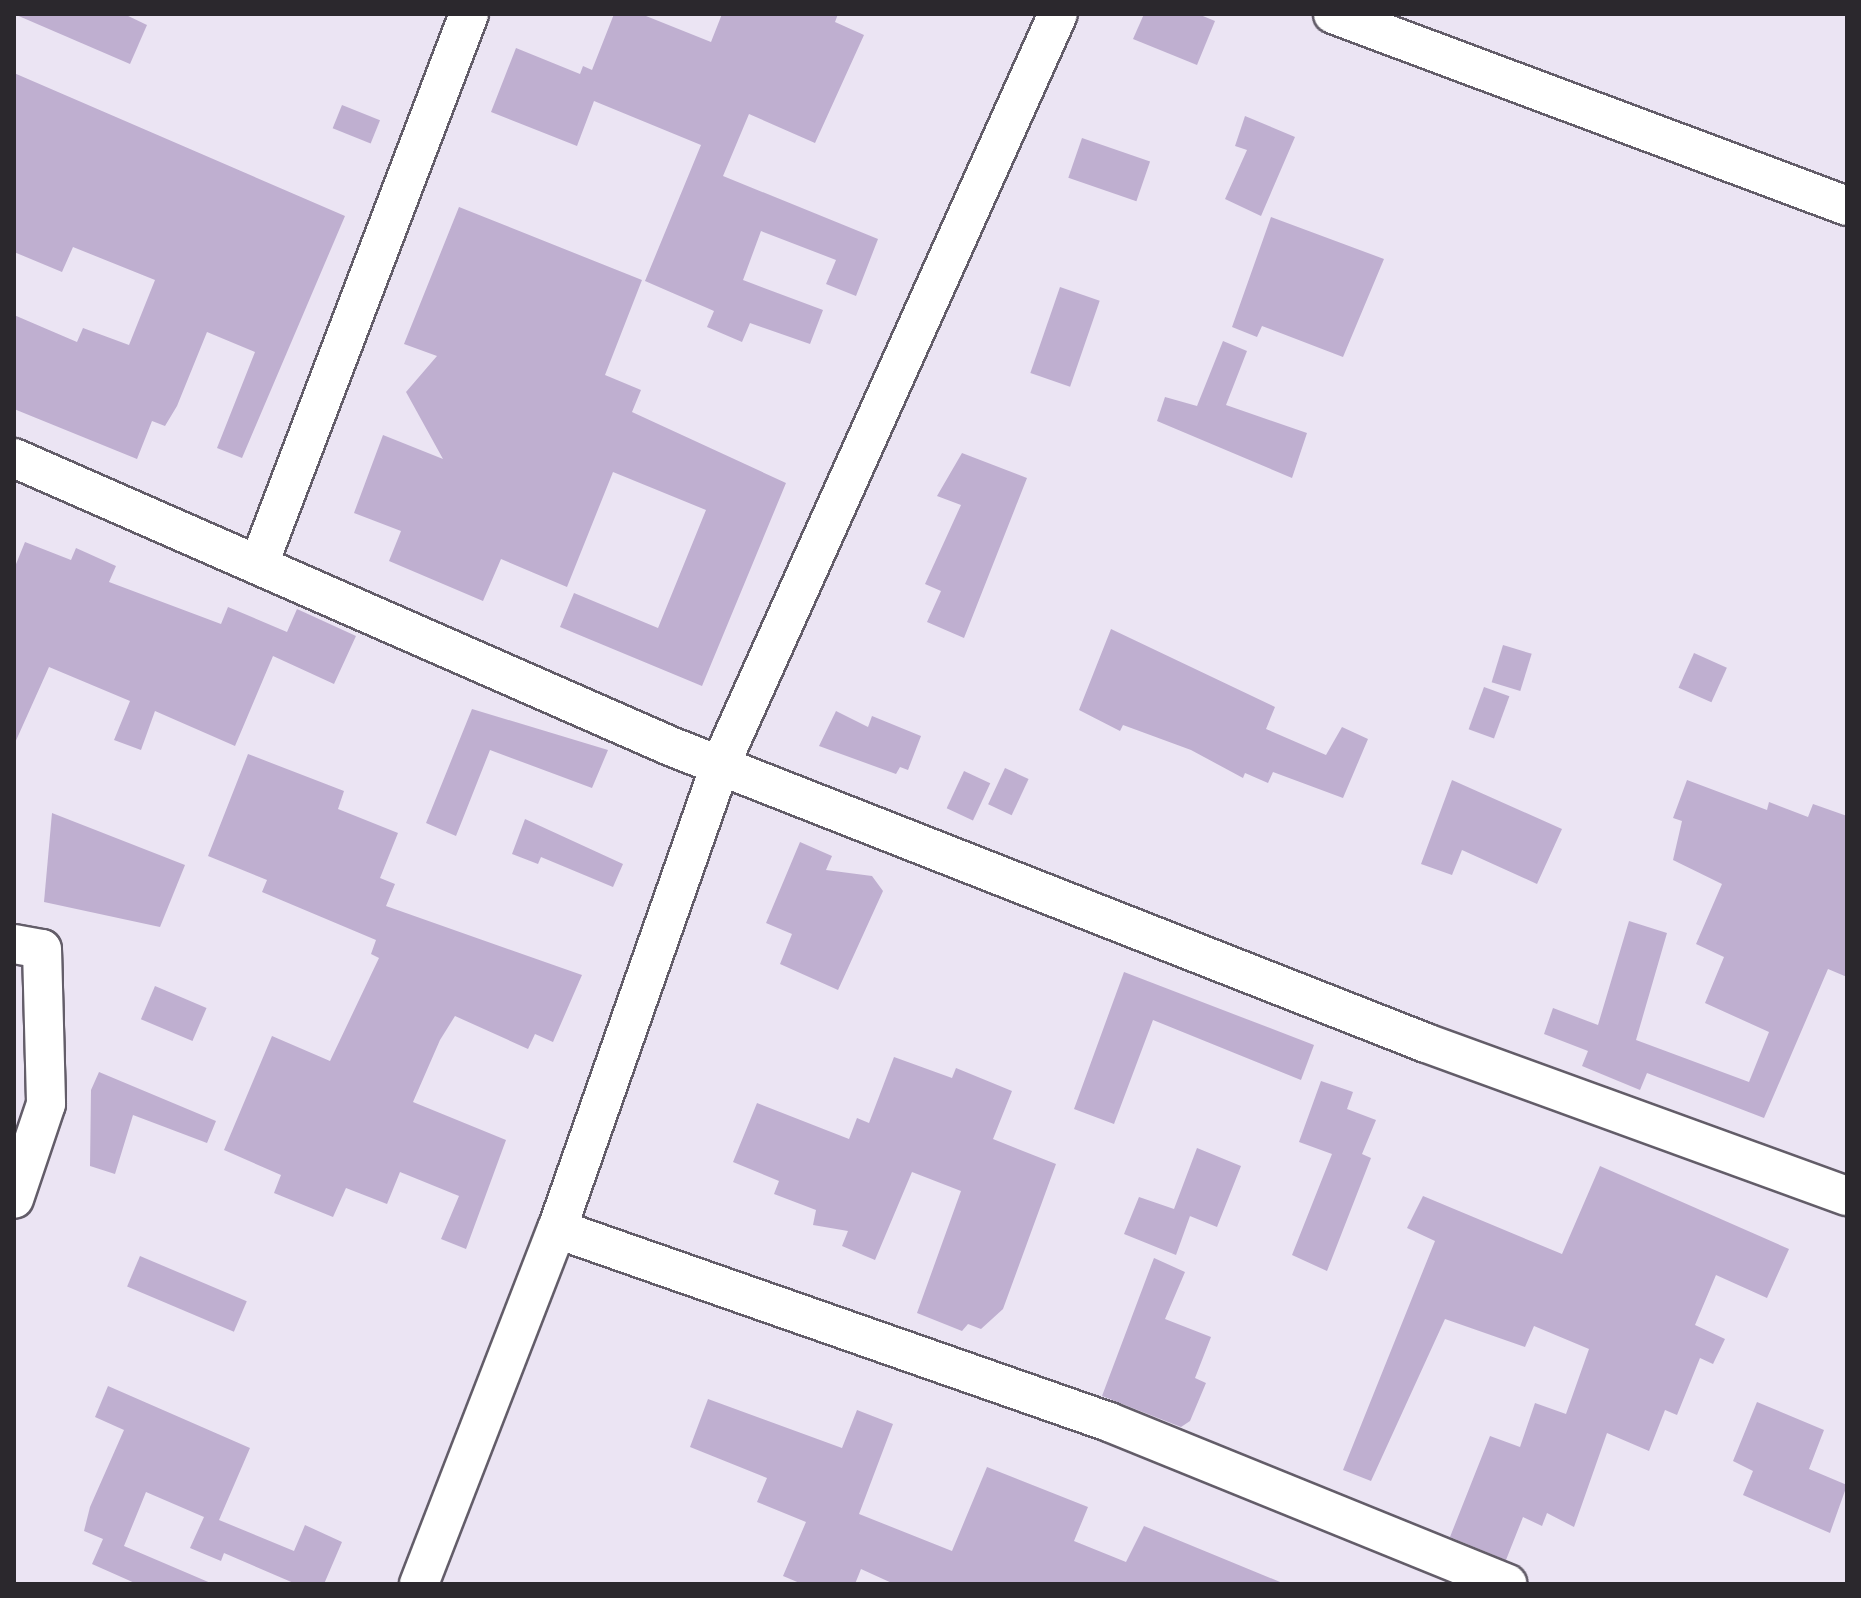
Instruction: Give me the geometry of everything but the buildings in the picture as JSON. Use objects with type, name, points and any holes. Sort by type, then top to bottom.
[{"type":"street","points":[[260,561],[469,14]]},
{"type":"street","points":[[419,1584],[557,1229],[721,763],[1058,14]]},
{"type":"street","points":[[1333,14],[1847,206]]},
{"type":"street","points":[[14,458],[260,561],[556,697],[1426,1043],[1847,1196]]},
{"type":"street","points":[[14,944],[42,949],[46,1104],[14,1199]]},
{"type":"street","points":[[557,1229],[1109,1422],[1459,1575],[1507,1584]]}]
